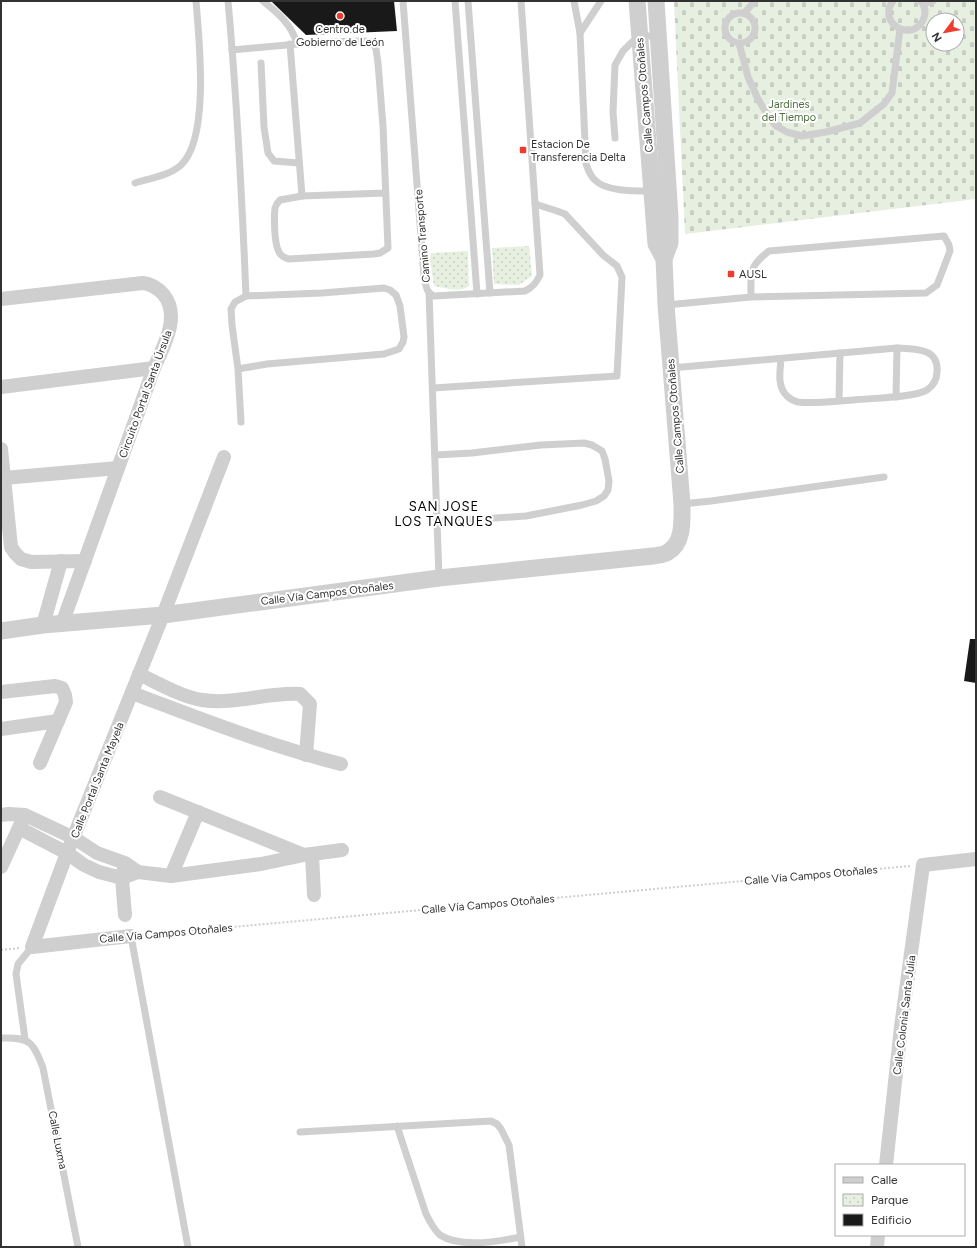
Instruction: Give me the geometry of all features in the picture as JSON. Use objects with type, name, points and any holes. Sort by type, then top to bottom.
[{"type":"street","name":"Calle Campos Otoñales","points":[[637,1],[639,37],[660,190],[670,243],[664,259],[666,305],[682,504],[682,528],[679,540],[668,552],[652,556]]},
{"type":"street","name":"Calle Campos Otoñales","points":[[656,1],[659,35],[660,190]]},
{"type":"street","name":"Circuito Portal Santa Úrsula","points":[[1,299],[143,283],[156,286],[166,298],[170,306],[171,314],[167,337],[154,368],[62,624]]},
{"type":"street","points":[[1,387],[154,368]]},
{"type":"street","points":[[1,449],[11,547],[15,553],[21,559],[31,562],[85,561]]},
{"type":"street","name":"Calle Portal Santa Mayela","points":[[32,947],[67,853],[163,615],[224,457]]},
{"type":"street","points":[[4,478],[118,468]]},
{"type":"street","name":"Calle Vía Campos Otoñales","points":[[1,631],[43,625],[163,615],[439,578],[652,556]]},
{"type":"street","points":[[43,625],[61,561]]},
{"type":"street","points":[[139,674],[201,700],[224,701],[268,695],[300,694],[310,704],[306,755]]},
{"type":"street","points":[[1,692],[55,686],[62,688],[66,702],[40,763]]},
{"type":"street","points":[[132,693],[215,724],[306,755],[341,764]]},
{"type":"street","points":[[215,724],[224,701]]},
{"type":"street","points":[[1,729],[58,721]]},
{"type":"street","points":[[160,797],[308,855]]},
{"type":"street","points":[[171,876],[198,812]]},
{"type":"street","points":[[1,815],[9,814],[22,821],[84,865],[99,872],[122,878],[138,872],[171,876],[261,864],[342,850]]},
{"type":"street","points":[[22,821],[74,838],[97,853],[125,863],[138,872]]},
{"type":"street","points":[[1,867],[22,821]]},
{"type":"street","points":[[261,864],[267,839]]},
{"type":"street","points":[[308,855],[314,895]]},
{"type":"street","points":[[923,865],[976,859]]},
{"type":"street","points":[[125,863],[122,878],[125,915]]},
{"type":"street","name":"Calle Colonia Santa Julia","points":[[886,1164],[901,1027],[923,865]]},
{"type":"street","name":"Calle Vía Campos Otoñales","points":[[32,947],[131,936]]},
{"type":"street","points":[[877,1247],[878,1236]]},
{"type":"lane","points":[[135,183],[167,173],[180,166],[189,154],[196,136],[200,67],[196,1]]},
{"type":"lane","points":[[228,1],[242,204],[246,296]]},
{"type":"lane","points":[[263,1],[292,30],[302,196]]},
{"type":"lane","name":"Camino Transporte","points":[[404,1],[424,276],[429,294],[434,296],[525,291],[531,289],[536,284],[540,275],[521,1]]},
{"type":"lane","points":[[455,1],[477,294]]},
{"type":"lane","points":[[468,1],[490,293]]},
{"type":"lane","points":[[574,1],[580,32],[586,164],[589,172],[594,180],[611,188],[660,190]]},
{"type":"lane","points":[[580,32],[601,1]]},
{"type":"lane","points":[[744,13],[755,1]]},
{"type":"lane","points":[[892,2],[889,14],[891,20],[900,29],[912,30],[918,27],[925,16],[925,10],[922,2],[933,1]]},
{"type":"lane","points":[[739,12],[744,13],[752,18],[756,28],[752,37],[739,43],[731,40],[728,36],[726,32],[726,23],[731,16],[739,12]]},
{"type":"lane","points":[[739,43],[748,77],[769,118],[776,126],[787,132],[802,136],[826,132],[860,123],[884,104],[892,93],[900,29]]},
{"type":"lane","points":[[615,138],[613,112],[615,65],[623,51],[639,37],[659,35]]},
{"type":"lane","points":[[232,50],[294,44],[364,41],[371,42],[374,45],[378,63],[383,126],[385,193],[389,245],[386,250],[374,254],[289,259],[282,257],[277,245],[276,206],[280,200],[302,196],[385,193]]},
{"type":"lane","points":[[261,63],[264,127],[268,153],[274,160],[299,164]]},
{"type":"lane","points":[[433,388],[617,376],[622,277],[617,266],[603,255],[565,214],[557,210],[535,204]]},
{"type":"lane","points":[[666,305],[751,297],[926,293],[936,285],[950,251],[949,245],[944,236],[768,252],[757,260],[751,272],[751,297]]},
{"type":"lane","points":[[238,369],[267,364],[384,354],[399,349],[404,337],[398,300],[394,292],[384,288],[306,294],[246,296],[238,300],[231,309],[238,369],[241,422]]},
{"type":"lane","points":[[429,294],[436,455],[439,578]]},
{"type":"lane","points":[[671,368],[897,348],[929,352],[936,360],[936,380],[932,386],[922,393],[896,397],[799,402],[794,401],[787,396],[782,389],[780,381],[781,359]]},
{"type":"lane","points":[[896,397],[897,348]]},
{"type":"lane","points":[[839,400],[840,354]]},
{"type":"lane","points":[[436,455],[472,453],[541,445],[592,444],[602,451],[607,464],[609,481],[608,490],[604,496],[596,501],[582,505],[526,516],[438,522]]},
{"type":"lane","points":[[682,504],[884,477]]},
{"type":"lane","points":[[131,936],[188,1247]]},
{"type":"lane","points":[[1,1038],[25,1039],[16,974],[18,964],[32,947]]},
{"type":"lane","name":"Calle Luxma","points":[[25,1039],[38,1054],[43,1068],[78,1247]]},
{"type":"lane","points":[[300,1132],[483,1120],[491,1121],[497,1124],[506,1136],[509,1145],[522,1247]]},
{"type":"lane","points":[[397,1126],[424,1208],[432,1226],[441,1236],[453,1242],[483,1244],[520,1237]]},
{"type":"path","name":"Calle Vía Campos Otoñales","points":[[131,936],[923,865]]},
{"type":"path","points":[[1,950],[32,947]]},
{"type":"green space","name":"Jardines del Tiempo","points":[[674,1],[976,1],[976,199],[685,234]]},
{"type":"green space","points":[[529,246],[532,276],[519,285],[494,284],[492,248]]},
{"type":"green space","points":[[468,251],[469,286],[457,290],[434,286],[430,259],[431,253]]},
{"type":"building","name":"Centro de Gobierno de León","points":[[271,1],[394,1],[397,31],[306,35]]},
{"type":"building","points":[[970,639],[976,639],[976,683],[964,681]]},
{"type":"place","name":"Centro de Gobierno de León","points":[[340,16]]},
{"type":"place","name":"Estacion De Transferencia Delta","points":[[523,150]]},
{"type":"place","name":"AUSL","points":[[731,274]]},
{"type":"district","name":"SAN JOSE LOS TANQUES","points":[[444,514]]}]
